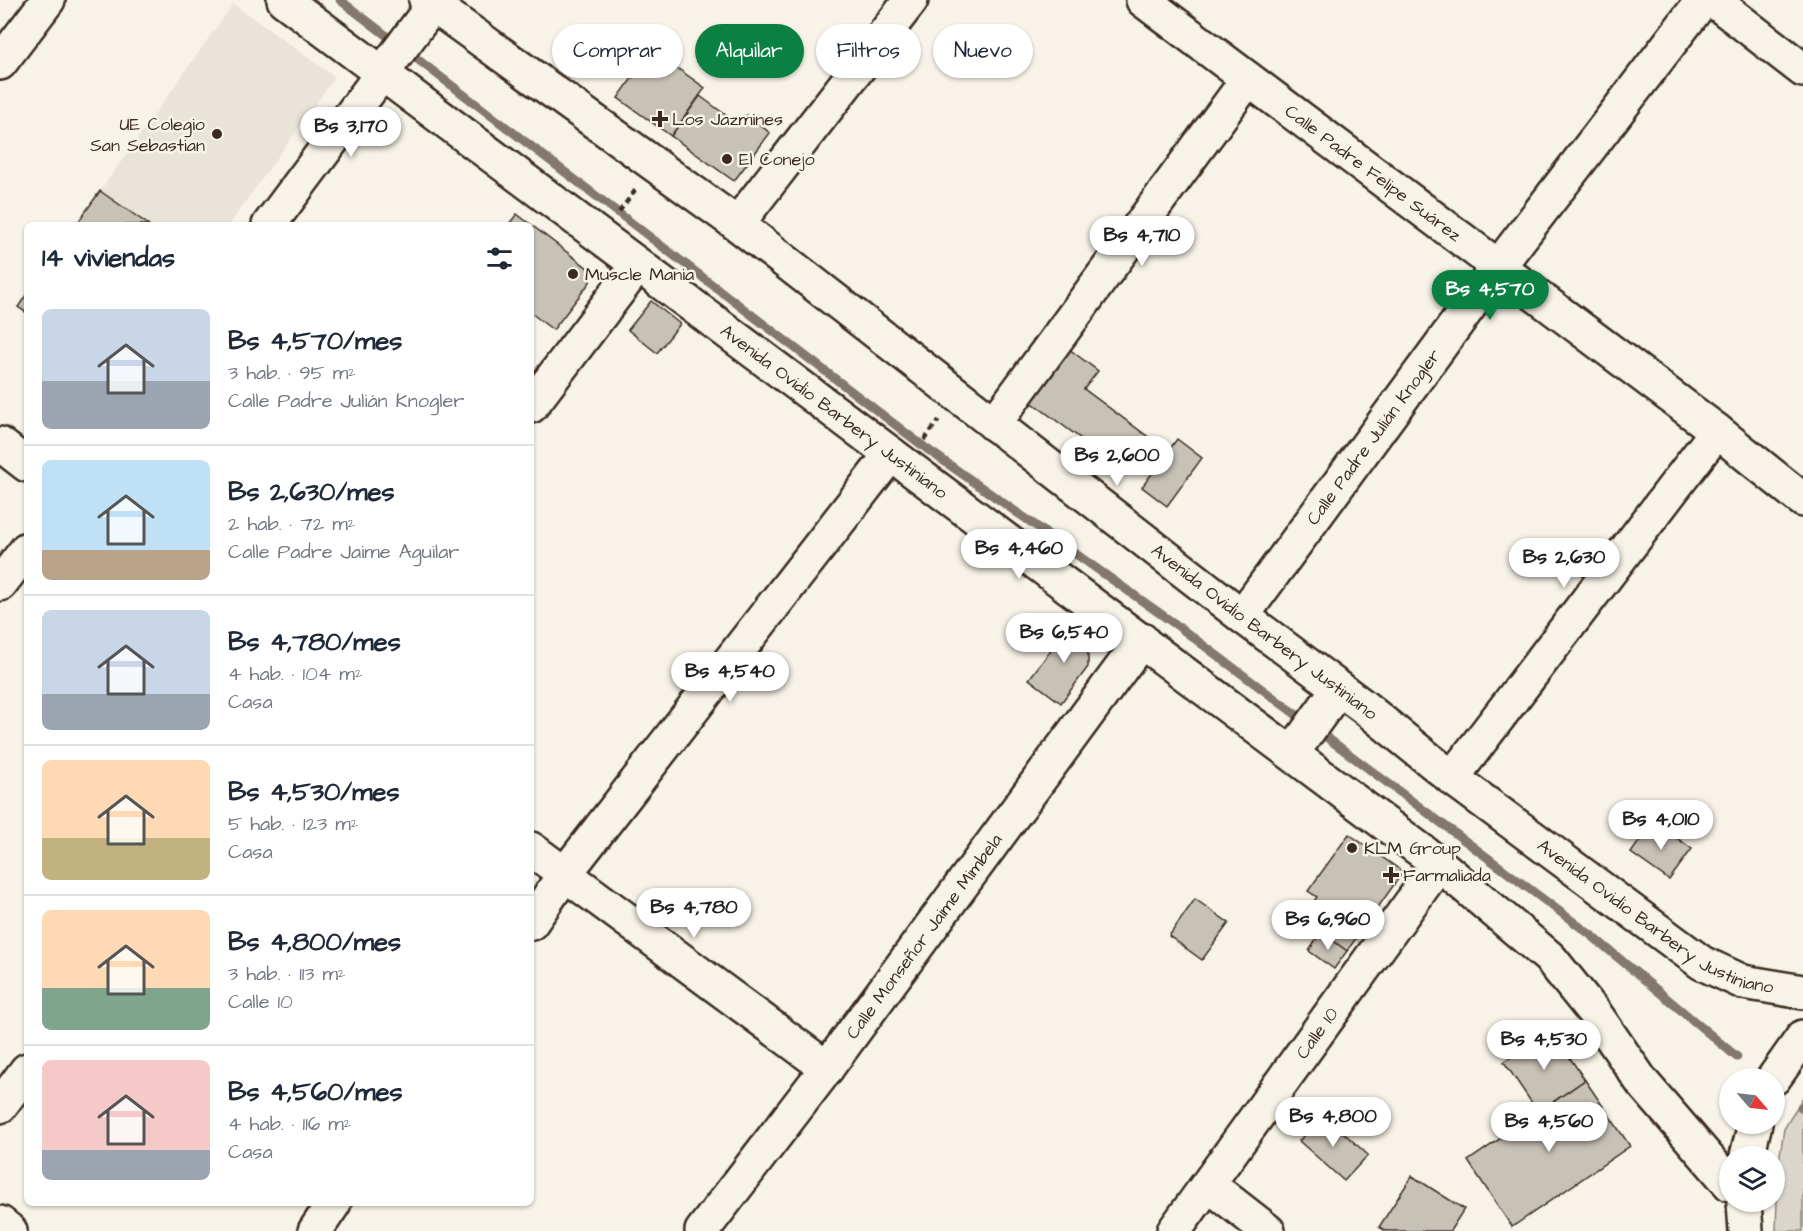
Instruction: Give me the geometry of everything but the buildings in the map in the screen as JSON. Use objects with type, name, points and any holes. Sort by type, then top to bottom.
[{"type":"main road","points":[[0,63],[48,0]]},
{"type":"main road","name":"Avenida Ovidio Barbery Justiniano","points":[[284,0],[387,66],[638,265],[1142,640],[1295,748],[1439,864],[1550,958],[1596,1014],[1642,1082],[1719,1171]]},
{"type":"main road","points":[[737,224],[911,0]]},
{"type":"main road","name":"Calle Padre Felipe Suárez","points":[[1143,0],[1717,431],[1803,500]]},
{"type":"main road","name":"Calle Padre Julián Knogler","points":[[1242,616],[1498,267],[1703,0]]},
{"type":"main road","points":[[1713,0],[1803,70]]},
{"type":"main road","points":[[271,222],[387,66],[441,8]]},
{"type":"main road","name":"Avenida Ovidio Barbery Justiniano","points":[[441,8],[737,224],[1242,616],[1335,693],[1702,963],[1743,982],[1803,992]]},
{"type":"main road","points":[[994,424],[1248,79]]},
{"type":"main road","points":[[534,402],[638,265]]},
{"type":"main road","points":[[1452,778],[1717,431]]},
{"type":"main road","points":[[0,444],[24,463]]},
{"type":"main road","points":[[534,919],[564,875],[891,454]]},
{"type":"main road","points":[[0,584],[24,553]]},
{"type":"main road","name":"Calle Monseñor Jaime Mimbela","points":[[702,1231],[827,1068],[1142,640]]},
{"type":"main road","points":[[1295,748],[1335,693]]},
{"type":"main road","points":[[534,851],[827,1068]]},
{"type":"main road","name":"Calle 10","points":[[1174,1231],[1439,864]]},
{"type":"main road","points":[[1781,1068],[1803,1037]]},
{"type":"main road","points":[[0,1106],[24,1075]]},
{"type":"main road","points":[[1209,1185],[1268,1231]]},
{"type":"main road","points":[[315,1231],[332,1206]]},
{"type":"main road","points":[[1745,1212],[1746,1231]]},
{"type":"main road","points":[[0,1223],[10,1231]]},
{"type":"shaded area","name":"UE Colegio San Sebastian","points":[[233,4],[335,77],[231,222],[145,222],[100,191]]},
{"type":"shaded area","points":[[1803,1097],[1803,1231],[1776,1231],[1777,1212],[1785,1212],[1785,1146],[1781,1146],[1785,1127]]},
{"type":"waterway","points":[[340,0],[927,449],[1175,624],[1591,935],[1737,1057]]},
{"type":"place","name":"Los Jazmines","points":[[660,119]]},
{"type":"place","name":"UE Colegio San Sebastian","points":[[217,134]]},
{"type":"place","name":"El Conejo","points":[[727,159]]},
{"type":"place","name":"Muscle Mania","points":[[573,274]]},
{"type":"place","name":"KLM Group","points":[[1352,848]]},
{"type":"place","name":"Farmaliada","points":[[1391,875]]}]
